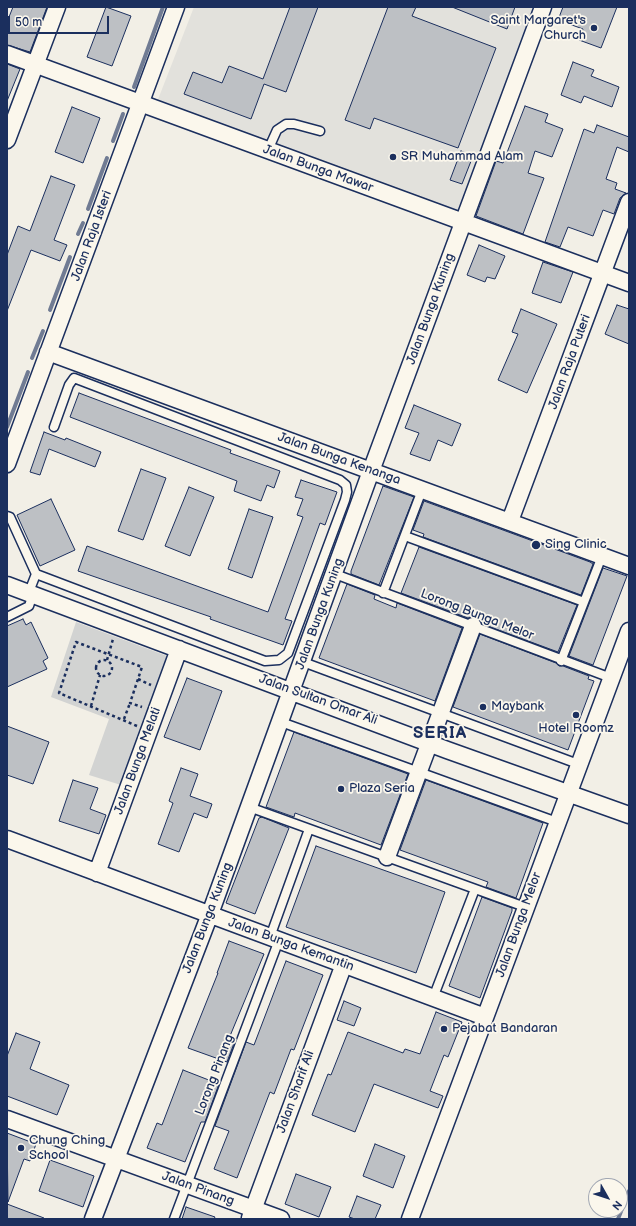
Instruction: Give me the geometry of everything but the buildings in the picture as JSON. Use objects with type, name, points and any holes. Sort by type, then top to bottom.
[{"type":"street","points":[[7,140],[57,7]]},
{"type":"street","name":"Jalan Raja Isteri","points":[[7,464],[176,7]]},
{"type":"street","name":"Jalan Bunga Kuning","points":[[93,1219],[210,914],[335,574],[371,471],[543,7]]},
{"type":"street","name":"Jalan Bunga Mawar","points":[[7,54],[629,283]]},
{"type":"street","name":"Jalan Raja Puteri","points":[[510,521],[629,202]]},
{"type":"street","name":"Jalan Bunga Kenanga","points":[[48,352],[629,566]]},
{"type":"street","name":"Jalan Sultan Omar Ali","points":[[7,584],[629,815]]},
{"type":"street","points":[[387,857],[473,626]]},
{"type":"street","name":"Jalan Bunga Melor","points":[[410,1219],[578,764],[629,631]]},
{"type":"street","name":"Jalan Bunga Melati","points":[[97,873],[179,649]]},
{"type":"street","name":"Jalan Bunga Kemantin","points":[[7,839],[485,1017]]},
{"type":"street","name":"Jalan Sharif Ali","points":[[251,1214],[344,964]]},
{"type":"street","name":"Jalan Pinang","points":[[7,1119],[186,1185],[251,1214],[281,1219]]},
{"type":"lane","points":[[268,150],[277,130],[286,124],[294,124],[320,131]]},
{"type":"lane","points":[[36,574],[265,661],[279,660],[288,653],[347,492],[346,485],[333,476],[74,378],[69,385],[54,427]]},
{"type":"lane","points":[[383,593],[422,490]]},
{"type":"lane","points":[[7,516],[10,517],[36,574],[29,606],[7,617]]},
{"type":"lane","points":[[405,536],[584,602]]},
{"type":"lane","points":[[561,661],[602,556]]},
{"type":"lane","name":"Lorong Bunga Melor","points":[[335,574],[561,661],[611,678]]},
{"type":"lane","points":[[303,662],[578,764]]},
{"type":"lane","points":[[281,722],[557,822]]},
{"type":"lane","points":[[249,807],[525,907]]},
{"type":"lane","name":"Lorong Pinang","points":[[174,1219],[274,938],[309,829]]},
{"type":"lane","points":[[433,998],[475,889]]},
{"type":"path","points":[[107,660],[117,626]]},
{"type":"path","points":[[124,720],[142,668],[76,642],[59,692],[124,720],[137,725],[135,731]]},
{"type":"path","points":[[91,706],[100,675],[96,669],[97,663],[101,660],[107,660],[111,663],[112,671],[108,675],[100,675]]},
{"type":"path","points":[[130,703],[156,713]]},
{"type":"shaded area","name":"SR Muhammad Alam","points":[[194,7],[534,7],[458,212],[157,102]]},
{"type":"shaded area","points":[[76,622],[167,656],[121,785],[89,775],[109,719],[51,697]]},
{"type":"waterway","points":[[134,87],[163,7]]},
{"type":"waterway","points":[[113,141],[123,114]]},
{"type":"waterway","points":[[88,209],[107,158]]},
{"type":"waterway","points":[[78,234],[83,223]]},
{"type":"waterway","points":[[50,310],[70,257]]},
{"type":"waterway","points":[[32,358],[43,331]]},
{"type":"waterway","points":[[7,427],[28,372]]},
{"type":"waterway","points":[[618,1219],[629,1191]]},
{"type":"place","name":"Saint Margaret's Church","points":[[594,28]]},
{"type":"place","name":"SR Muhammad Alam","points":[[393,157]]},
{"type":"place","name":"Sing Clinic","points":[[536,545]]},
{"type":"place","name":"Maybank","points":[[483,707]]},
{"type":"place","name":"Hotel Roomz","points":[[576,715]]},
{"type":"place","name":"Plaza Seria","points":[[341,789]]},
{"type":"place","name":"Pejabat Bandaran","points":[[444,1029]]},
{"type":"place","name":"Chung Ching School","points":[[21,1148]]},
{"type":"district","name":"SERIA","points":[[440,734]]}]
